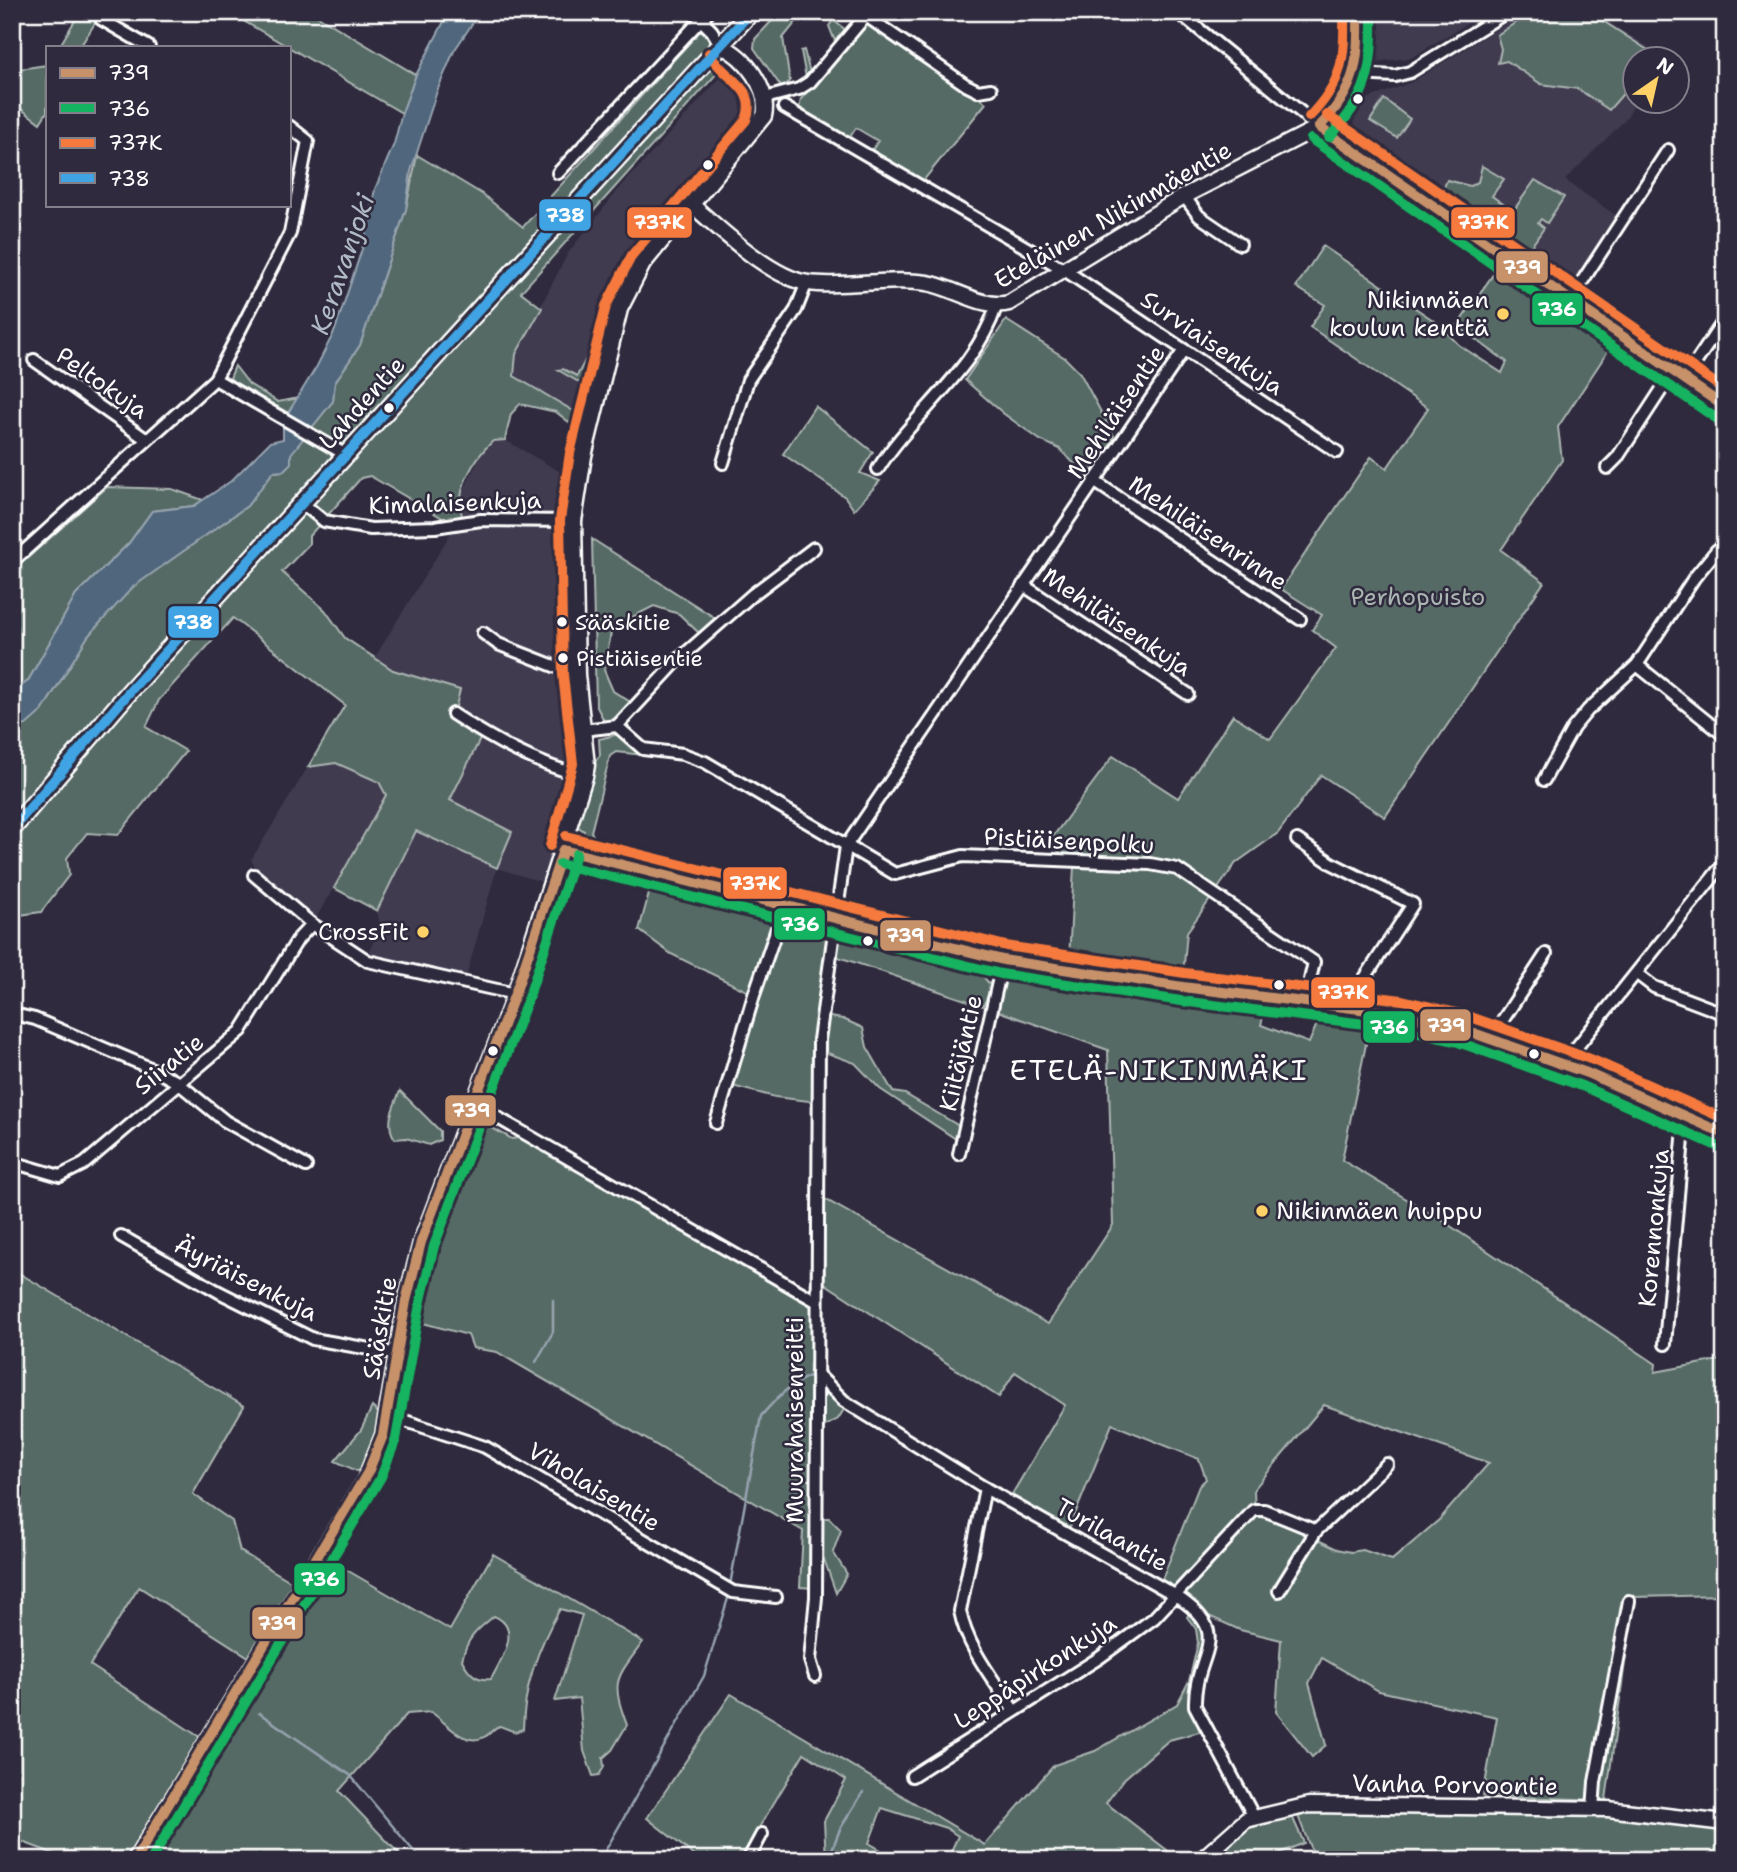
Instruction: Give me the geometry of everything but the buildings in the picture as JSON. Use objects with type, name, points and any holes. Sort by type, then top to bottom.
[{"type":"main road","name":"Lahdentie","points":[[12,829],[78,749],[751,12]]},
{"type":"street","points":[[1178,12],[1319,127],[1725,407]]},
{"type":"street","name":"Eteläinen Nikinmäentie","points":[[878,469],[953,378],[990,326],[996,307],[1009,303],[1184,196],[1319,127],[1333,114],[1356,74],[1358,12]]},
{"type":"street","points":[[1356,74],[1395,76],[1410,72],[1507,12]]},
{"type":"street","points":[[558,173],[705,16],[720,46],[737,54],[765,99],[799,89],[810,82],[868,14],[966,85],[978,91],[991,89]]},
{"type":"street","points":[[101,19],[147,46]]},
{"type":"street","name":"Sääskitie","points":[[135,1860],[364,1482],[383,1435],[406,1301],[421,1242],[514,994],[585,777],[577,675],[574,521],[584,456],[620,309],[643,264],[758,127],[764,116],[765,99]]},
{"type":"street","name":"Surviaisenkuja","points":[[784,107],[1063,269],[1337,452]]},
{"type":"street","points":[[12,562],[215,379],[295,220],[308,141],[290,127]]},
{"type":"street","points":[[1570,300],[1668,150]]},
{"type":"street","points":[[1184,196],[1199,216],[1240,244]]},
{"type":"street","points":[[692,205],[756,256],[787,276],[807,282],[925,283],[963,293],[996,307]]},
{"type":"street","points":[[723,463],[748,380],[796,310],[807,282]]},
{"type":"street","points":[[1607,468],[1725,319]]},
{"type":"street","name":"Mehiläisentie","points":[[846,846],[1184,350]]},
{"type":"street","name":"Peltokuja","points":[[34,360],[147,440]]},
{"type":"street","points":[[215,379],[346,455]]},
{"type":"street","name":"Mehiläisenrinne","points":[[1094,481],[1300,619]]},
{"type":"street","name":"Kimalaisenkuja","points":[[302,503],[324,521],[343,527],[370,529],[435,527],[481,520],[574,521]]},
{"type":"street","points":[[583,730],[617,726],[678,660],[723,620],[814,548]]},
{"type":"street","points":[[1544,780],[1561,748],[1588,710],[1637,665],[1694,578],[1717,550]]},
{"type":"street","name":"Mehiläisenkuja","points":[[1023,585],[1188,694]]},
{"type":"street","points":[[483,633],[498,645],[577,675]]},
{"type":"street","points":[[1637,665],[1725,736]]},
{"type":"street","points":[[453,714],[522,756],[550,768],[585,777]]},
{"type":"street","points":[[617,726],[643,750],[681,753],[705,762],[846,846],[819,1040],[816,1301]]},
{"type":"street","points":[[1297,840],[1331,863],[1413,904],[1346,1007]]},
{"type":"street","name":"Pistiäisenpolku","points":[[846,846],[895,874],[963,856],[1150,864],[1177,869],[1314,962],[1305,1002]]},
{"type":"street","points":[[563,850],[1003,960],[1183,988],[1400,1014],[1491,1038],[1566,1065],[1725,1134]]},
{"type":"street","points":[[1566,1065],[1576,1048],[1725,862]]},
{"type":"street","points":[[254,875],[312,924],[368,961],[514,994]]},
{"type":"street","points":[[716,1123],[754,995],[785,905]]},
{"type":"street","name":"Siiratie","points":[[12,1162],[50,1174],[67,1175],[84,1164],[241,1031],[298,939],[312,924]]},
{"type":"street","points":[[1491,1038],[1546,954]]},
{"type":"street","name":"Kiitäjäntie","points":[[959,1154],[1003,960]]},
{"type":"street","points":[[1637,974],[1654,987],[1725,1014]]},
{"type":"street","points":[[18,1015],[147,1066],[177,1083],[225,1121],[306,1166]]},
{"type":"street","name":"Muurahaisenreitti","points":[[472,1103],[816,1301],[816,1597],[810,1660],[815,1676]]},
{"type":"street","name":"Korennonkuja","points":[[1665,1344],[1685,1116]]},
{"type":"street","name":"Äyriäisenkuja","points":[[121,1236],[219,1292],[313,1339],[398,1354]]},
{"type":"street","name":"Turilaantie","points":[[817,1374],[840,1398],[985,1488],[1173,1594],[1201,1615],[1209,1634],[1209,1646],[1195,1695],[1195,1706],[1254,1817]]},
{"type":"street","name":"Viholaisentie","points":[[387,1415],[461,1437],[494,1452],[722,1587],[742,1594],[776,1597]]},
{"type":"street","points":[[1279,1591],[1316,1531],[1387,1464]]},
{"type":"street","points":[[985,1488],[960,1611],[972,1644],[1014,1711]]},
{"type":"street","name":"Leppäpirkonkuja","points":[[912,1776],[1099,1658],[1154,1618],[1173,1594],[1254,1510],[1264,1510],[1316,1531]]},
{"type":"street","points":[[1593,1809],[1595,1782],[1629,1601]]},
{"type":"street","name":"Vanha Porvoontie","points":[[1201,1860],[1231,1830],[1254,1817],[1309,1805],[1593,1809],[1725,1823]]},
{"type":"street","points":[[748,1860],[762,1835]]},
{"type":"shaded area","points":[[1368,12],[1486,12],[1411,58],[1373,62],[1368,58]]},
{"type":"shaded area","points":[[1524,12],[1592,12],[1647,46],[1622,46],[1622,116],[1627,116],[1565,180],[1618,217],[1572,282],[1565,282],[1430,187],[1424,177],[1356,129],[1353,119],[1367,99],[1412,82]]},
{"type":"shaded area","points":[[721,77],[734,79],[744,88],[751,104],[751,113],[742,129],[706,167],[695,190],[632,281],[587,419],[514,376],[516,354],[568,253],[619,189]]},
{"type":"shaded area","points":[[505,440],[580,483],[574,521],[587,765],[551,885],[497,868],[466,977],[368,958],[379,921],[377,911],[334,888],[314,921],[262,878],[251,860],[452,531],[446,520],[462,516],[458,502],[483,450],[493,441]]},
{"type":"green space","points":[[80,12],[102,12],[81,46],[60,46]]},
{"type":"green space","points":[[228,12],[311,12],[416,75],[402,113],[290,46]]},
{"type":"green space","points":[[780,12],[804,12],[783,38],[790,81],[782,88],[754,48],[755,39]]},
{"type":"green space","points":[[851,12],[863,12],[850,27],[857,18]]},
{"type":"green space","points":[[1532,12],[1589,12],[1642,46],[1622,46],[1622,95],[1609,110],[1578,89],[1541,84],[1507,61],[1498,63],[1501,49],[1497,35]]},
{"type":"green space","points":[[833,20],[847,31],[836,43],[829,26]]},
{"type":"green space","points":[[869,21],[966,85],[986,103],[919,186],[868,156],[878,141],[856,128],[846,143],[798,114],[801,99]]},
{"type":"green space","points":[[701,30],[710,35],[710,42],[701,54],[499,274],[511,284],[707,71],[720,70],[521,292],[542,308],[516,354],[514,376],[587,419],[583,433],[556,412],[520,404],[511,414],[505,440],[493,441],[473,465],[461,496],[462,516],[446,520],[370,476],[361,478],[309,536],[309,544],[282,572],[325,610],[345,638],[393,670],[460,690],[454,714],[483,733],[450,800],[512,832],[497,868],[416,831],[377,911],[334,888],[386,795],[379,782],[336,763],[308,767],[345,705],[233,618],[159,700],[146,727],[186,751],[118,835],[87,833],[67,858],[69,875],[41,912],[12,916],[12,809],[16,805],[12,801],[12,732],[42,711],[88,636],[132,587],[247,506],[273,472],[283,471],[290,463],[290,454],[333,401],[335,382],[360,345],[406,209],[417,155],[482,194],[523,227]]},
{"type":"green space","points":[[804,50],[810,73],[819,63],[806,78],[801,51]]},
{"type":"green space","points":[[46,65],[46,114],[40,123],[12,102],[12,70]]},
{"type":"green space","points":[[1384,99],[1410,119],[1397,138],[1370,121]]},
{"type":"green space","points":[[1482,166],[1504,179],[1492,196],[1513,211],[1535,180],[1564,197],[1547,223],[1541,219],[1538,223],[1544,228],[1526,254],[1460,208],[1460,203],[1443,190],[1447,180],[1470,186],[1478,182]]},
{"type":"green space","name":"Perhopuisto","points":[[1323,246],[1436,322],[1459,345],[1502,373],[1507,362],[1457,326],[1499,266],[1549,301],[1557,290],[1618,336],[1558,427],[1562,460],[1501,550],[1544,582],[1385,817],[1321,775],[1278,833],[1236,863],[1187,932],[1183,975],[1069,959],[1074,866],[1049,842],[1113,756],[1178,798],[1233,715],[1270,739],[1336,648],[1312,630],[1322,615],[1281,589],[1371,457],[1387,468],[1428,408],[1310,327],[1325,305],[1296,287]]},
{"type":"green space","points":[[1006,320],[1065,358],[1080,373],[1114,436],[1108,452],[1087,477],[1060,449],[1040,440],[1004,414],[965,380]]},
{"type":"green space","points":[[589,353],[601,360],[594,391],[558,370],[563,369],[577,376]]},
{"type":"green space","points":[[235,366],[249,384],[278,402],[299,398],[290,414],[233,381],[230,378]]},
{"type":"green space","points":[[815,406],[873,452],[860,473],[880,481],[854,510],[845,497],[783,454]]},
{"type":"green space","points":[[107,487],[172,489],[203,500],[194,506],[152,511],[129,543],[76,595],[28,681],[12,693],[12,572]]},
{"type":"green space","points":[[592,539],[715,618],[699,633],[679,614],[654,606],[612,627],[604,670],[613,691],[632,703],[617,719],[604,721],[596,705]]},
{"type":"green space","points":[[623,733],[643,749],[643,755],[616,752],[610,756],[591,832],[599,843],[659,861],[658,866],[598,850],[583,839],[584,831],[577,826],[594,763],[600,755],[599,739]]},
{"type":"green space","points":[[653,879],[775,909],[779,916],[972,963],[992,987],[983,1006],[830,954],[823,1016],[843,1019],[863,1028],[867,1047],[893,1092],[905,1094],[959,1126],[956,1139],[880,1089],[855,1063],[819,1050],[817,1102],[775,1097],[732,1086],[751,993],[671,954],[639,930]]},
{"type":"green space","points":[[1004,981],[1248,1016],[1252,1013],[1264,1014],[1261,1025],[1309,1043],[1319,1019],[1371,1020],[1342,1160],[1443,1221],[1656,1364],[1655,1372],[1725,1359],[1725,1595],[1634,1597],[1606,1800],[1483,1796],[1497,1717],[1379,1691],[1322,1658],[1309,1683],[1326,1745],[1312,1757],[1276,1712],[1281,1640],[1240,1630],[1209,1616],[1215,1633],[1211,1659],[1195,1696],[1207,1730],[1169,1740],[1125,1778],[1106,1803],[1180,1860],[947,1860],[958,1836],[946,1828],[882,1808],[869,1843],[898,1860],[826,1860],[824,1821],[846,1780],[804,1753],[742,1856],[745,1860],[700,1860],[647,1818],[731,1694],[985,1845],[1054,1765],[1095,1751],[1177,1704],[1189,1681],[1198,1643],[1196,1629],[1187,1617],[1193,1607],[1159,1587],[1199,1486],[1206,1479],[1199,1459],[1112,1424],[1069,1529],[1011,1496],[1065,1405],[1015,1372],[999,1397],[824,1283],[821,1197],[1048,1324],[1113,1225],[1108,1050],[998,1011]],"holes":[[[1324,1405],[1489,1463],[1440,1519],[1392,1560],[1363,1550],[1351,1552],[1337,1549],[1267,1516],[1255,1514],[1254,1489]]]},
{"type":"green space","points":[[400,1091],[440,1131],[440,1140],[429,1145],[406,1138],[395,1139],[390,1121]]},
{"type":"green space","points":[[483,1123],[512,1139],[524,1137],[812,1303],[813,1518],[829,1518],[841,1530],[833,1552],[847,1574],[836,1593],[824,1559],[814,1569],[813,1588],[800,1587],[803,1531],[497,1352],[473,1348],[468,1335],[419,1322],[442,1216]]},
{"type":"green space","points":[[12,1269],[244,1406],[193,1494],[232,1521],[240,1551],[297,1585],[252,1659],[139,1587],[90,1665],[201,1738],[129,1860],[70,1860],[12,1838]]},
{"type":"green space","points":[[827,1386],[848,1403],[838,1419],[820,1429],[820,1388]]},
{"type":"green space","points":[[372,1407],[381,1415],[380,1422],[361,1473],[335,1461],[361,1430]]},
{"type":"green space","points":[[493,1554],[643,1642],[618,1680],[617,1689],[627,1725],[612,1750],[603,1758],[604,1767],[599,1775],[593,1776],[584,1751],[579,1698],[555,1701],[582,1615],[560,1609],[534,1667],[526,1698],[523,1729],[515,1732],[500,1726],[486,1736],[471,1739],[456,1733],[431,1712],[407,1714],[339,1791],[405,1860],[146,1860],[326,1558],[450,1630]],"holes":[[[494,1616],[503,1621],[508,1636],[504,1654],[491,1679],[477,1677],[462,1660],[467,1645],[478,1630]]]},
{"type":"green space","points":[[1297,1813],[1606,1816],[1717,1826],[1721,1860],[1319,1860],[1310,1847]]},
{"type":"green space","points":[[1291,1814],[1304,1843],[1263,1860],[1207,1860],[1247,1826]]},
{"type":"water","points":[[449,12],[480,12],[454,51],[437,91],[411,171],[406,209],[360,345],[335,382],[333,401],[291,454],[291,463],[283,471],[273,472],[247,506],[133,587],[88,636],[42,711],[26,725],[17,727],[12,732],[12,693],[28,681],[76,595],[129,543],[152,511],[194,506],[231,481],[270,442],[283,439],[283,421],[317,366],[335,330],[364,243],[375,189],[394,144],[402,113],[416,75]]},
{"type":"waterway","points":[[536,1362],[553,1332],[553,1300]]},
{"type":"waterway","points":[[730,1585],[761,1416],[789,1388],[810,1376],[810,1364]]},
{"type":"waterway","points":[[600,1860],[704,1676],[729,1595]]},
{"type":"waterway","points":[[259,1713],[350,1775],[421,1860]]},
{"type":"waterway","points":[[828,1860],[840,1829],[863,1792]]},
{"type":"transit line","name":"738","points":[[12,829],[131,690],[751,12]]},
{"type":"transit line","name":"737K","points":[[1309,117],[1329,92],[1340,69],[1344,43],[1344,12]]},
{"type":"transit line","name":"739","points":[[1319,127],[1341,100],[1353,74],[1358,46],[1358,12]]},
{"type":"transit line","name":"736","points":[[1329,137],[1353,108],[1366,80],[1371,49],[1372,12]]},
{"type":"transit line","name":"737K","points":[[550,846],[573,764],[563,675],[560,520],[570,453],[606,306],[632,255],[746,120],[749,109],[744,91],[709,53]]},
{"type":"transit line","name":"737K","points":[[1327,115],[1725,390]]},
{"type":"transit line","name":"739","points":[[1319,127],[1725,407]]},
{"type":"transit line","name":"736","points":[[1311,139],[1717,419]]},
{"type":"transit line","name":"737K","points":[[566,836],[1006,946],[1185,973],[1402,1000],[1465,1015],[1593,1060],[1725,1119]]},
{"type":"transit line","name":"739","points":[[563,850],[1003,960],[1183,987],[1400,1014],[1462,1029],[1587,1073],[1725,1134]]},
{"type":"transit line","name":"739","points":[[135,1860],[368,1472],[383,1435],[406,1301],[421,1242],[516,991],[563,850]]},
{"type":"transit line","name":"736","points":[[151,1860],[381,1477],[396,1439],[420,1304],[434,1246],[529,996],[576,854]]},
{"type":"transit line","name":"736","points":[[560,864],[1001,974],[1181,1001],[1397,1028],[1458,1042],[1582,1086],[1719,1147]]},
{"type":"place","name":"Nikinmäen koulun kenttä","points":[[1503,314]]},
{"type":"place","name":"Sääskitie","points":[[562,622]]},
{"type":"place","name":"Pistiäisentie","points":[[563,658]]},
{"type":"place","name":"CrossFit","points":[[423,932]]},
{"type":"place","name":"Nikinmäen huippu","points":[[1262,1211]]},
{"type":"district","name":"ETELÄ-NIKINMÄKI","points":[[1159,1070]]},
{"type":"water label","name":"Keravanjoki","points":[[342,264]]}]
